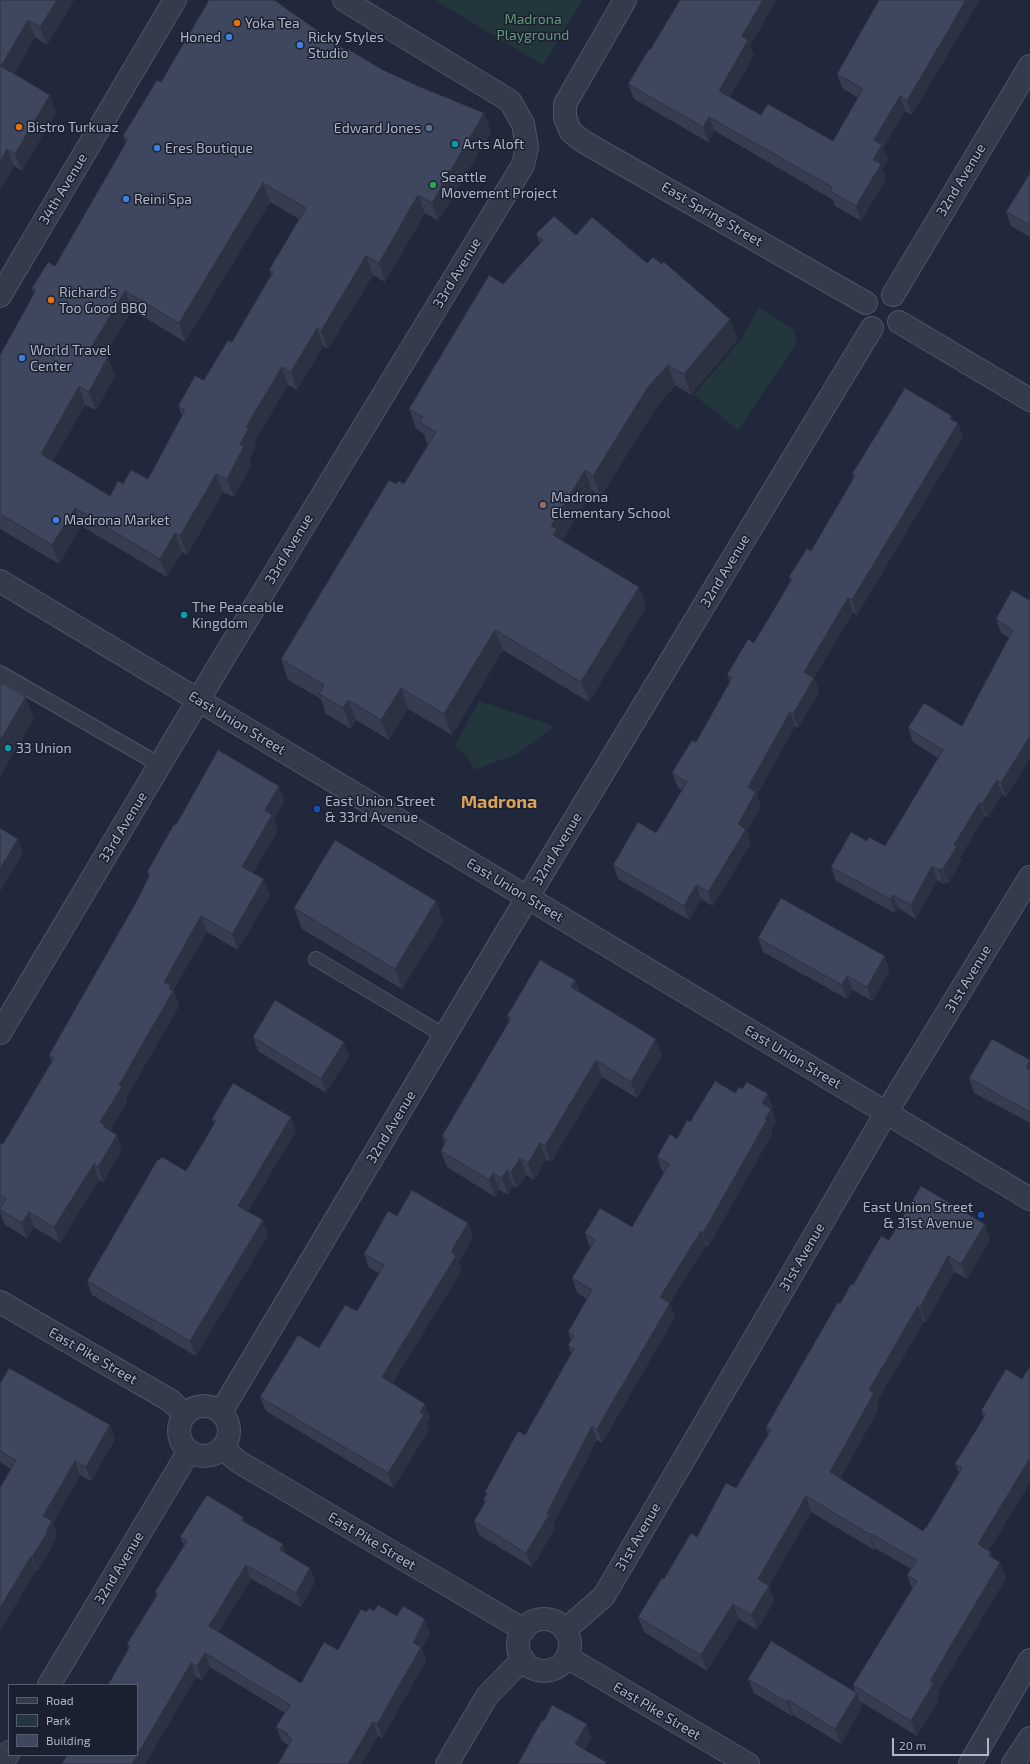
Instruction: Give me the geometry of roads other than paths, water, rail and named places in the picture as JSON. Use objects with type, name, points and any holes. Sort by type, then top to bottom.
[{"type":"street","name":"34th Avenue","points":[[0,296],[176,0]]},
{"type":"street","name":"33rd Avenue","points":[[0,1034],[199,699],[523,165],[527,147],[522,124],[510,101],[344,0]]},
{"type":"street","name":"East Spring Street","points":[[625,0],[564,104],[565,118],[571,132],[584,142],[866,303]]},
{"type":"street","name":"32nd Avenue","points":[[893,295],[1030,66]]},
{"type":"street","points":[[884,292],[893,295],[900,301],[902,307],[900,322],[893,329],[880,332],[872,328],[865,320],[863,313],[866,303],[871,296],[878,293],[884,292]]},
{"type":"street","points":[[900,322],[1030,400]]},
{"type":"street","name":"32nd Avenue","points":[[221,1412],[527,898],[872,328]]},
{"type":"street","name":"East Union Street","points":[[0,581],[199,699],[527,898],[1030,1199]]},
{"type":"street","name":"31st Avenue","points":[[565,1630],[604,1596],[886,1113],[1030,877]]},
{"type":"street","name":"East Pike Street","points":[[0,1302],[171,1402],[184,1414]]},
{"type":"street","points":[[205,1405],[212,1406],[221,1412],[229,1424],[230,1432],[228,1440],[222,1448],[210,1455],[202,1456],[190,1451],[181,1441],[178,1433],[179,1424],[184,1414],[196,1406],[205,1405]]},
{"type":"street","name":"East Pike Street","points":[[222,1448],[239,1462],[524,1630]]},
{"type":"street","name":"32nd Avenue","points":[[50,1684],[190,1451]]},
{"type":"street","points":[[546,1619],[561,1626],[565,1630],[570,1639],[570,1648],[567,1657],[558,1668],[541,1671],[533,1668],[523,1659],[519,1647],[520,1638],[524,1630],[534,1622],[546,1619]]},
{"type":"street","name":"East Pike Street","points":[[567,1657],[748,1764]]},
{"type":"street","points":[[447,1764],[487,1696],[523,1659]]},
{"type":"street","points":[[970,1764],[1030,1660]]},
{"type":"street","points":[[1013,1764],[1030,1738]]},
{"type":"street","points":[[2,1764],[8,1754]]},
{"type":"lane","points":[[0,673],[160,765]]},
{"type":"lane","points":[[316,959],[445,1036]]},
{"type":"place","name":"Yoka Tea","points":[[237,23]]},
{"type":"place","name":"Honed","points":[[229,37]]},
{"type":"place","name":"Ricky Styles Studio","points":[[300,45]]},
{"type":"place","name":"Bistro Turkuaz","points":[[19,127]]},
{"type":"place","name":"Edward Jones","points":[[429,128]]},
{"type":"place","name":"Arts Aloft","points":[[455,144]]},
{"type":"place","name":"Eres Boutique","points":[[157,148]]},
{"type":"place","name":"Seattle Movement Project","points":[[433,185]]},
{"type":"place","name":"Reini Spa","points":[[126,199]]},
{"type":"place","name":"Richard’s Too Good BBQ","points":[[51,300]]},
{"type":"place","name":"World Travel Center","points":[[22,358]]},
{"type":"place","name":"Madrona Elementary School","points":[[543,505]]},
{"type":"place","name":"Madrona Market","points":[[56,520]]},
{"type":"place","name":"The Peaceable Kingdom","points":[[184,615]]},
{"type":"place","name":"33 Union","points":[[8,748]]},
{"type":"place","name":"East Union Street & 33rd Avenue","points":[[317,809]]},
{"type":"place","name":"East Union Street & 31st Avenue","points":[[981,1215]]},
{"type":"district","name":"Madrona","points":[[499,802]]},
{"type":"park label","name":"Madrona Playground","points":[[533,28]]}]
